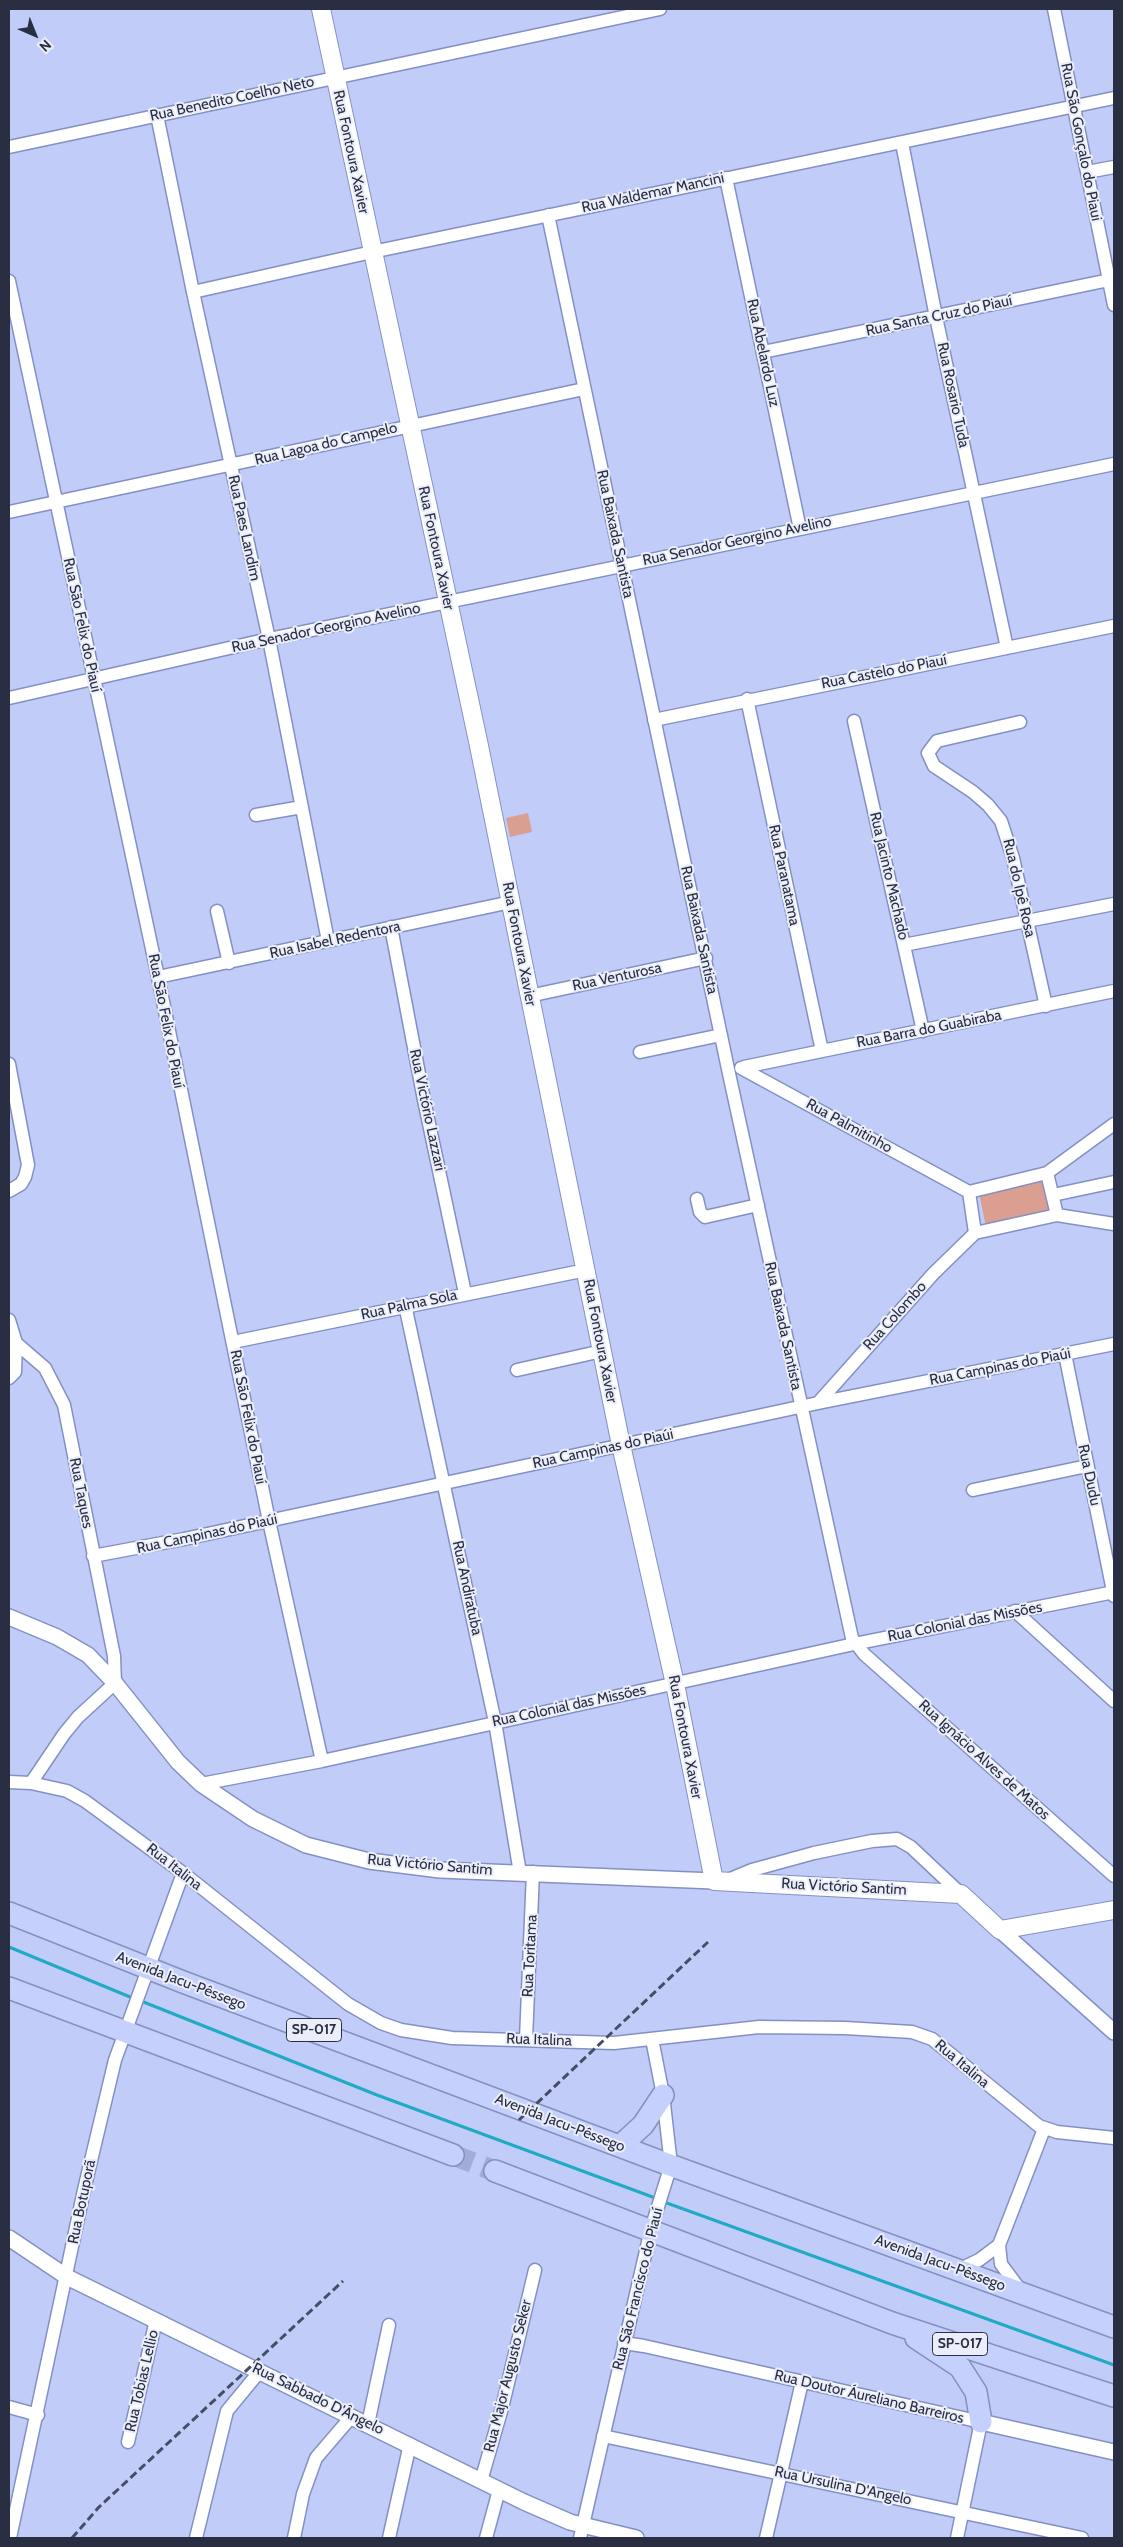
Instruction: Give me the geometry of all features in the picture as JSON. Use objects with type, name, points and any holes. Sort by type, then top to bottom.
[{"type":"highway","name":"Avenida Jacu-Pêssego","points":[[9,1913],[145,1973],[620,2146],[669,2171],[958,2270],[1114,2327]]},
{"type":"highway","points":[[9,1988],[128,2022],[453,2155]]},
{"type":"highway","points":[[620,2146],[643,2125],[663,2095]]},
{"type":"highway","name":"SP-017","points":[[495,2171],[653,2222],[892,2323],[1114,2396]]},
{"type":"highway","points":[[892,2323],[960,2367],[976,2392],[981,2422]]},
{"type":"main road","name":"Rua Fontoura Xavier","points":[[321,9],[511,902],[622,1445],[720,1881]]},
{"type":"main road","name":"Rua Victório Santim","points":[[720,1881],[961,1894],[1000,1930]]},
{"type":"main road","points":[[1000,1930],[1114,1910]]},
{"type":"street","name":"Rua Benedito Coelho Neto","points":[[9,147],[335,76],[660,9]]},
{"type":"street","name":"Rua São Gonçalo do Piaui","points":[[1054,9],[1112,280],[1114,305]]},
{"type":"street","name":"Rua Waldemar Mancini","points":[[193,292],[372,252],[1114,98]]},
{"type":"street","name":"Rua Paes Landim","points":[[157,115],[230,466],[269,640],[328,941]]},
{"type":"street","name":"Rua Rosario Tuda","points":[[902,143],[936,318],[1007,648]]},
{"type":"street","points":[[1088,172],[1114,167]]},
{"type":"street","name":"Rua Abelardo Luz","points":[[726,178],[800,528]]},
{"type":"street","name":"Rua Baixada Santista","points":[[548,215],[800,1408],[854,1644]]},
{"type":"street","name":"Rua Santa Cruz do Piauí","points":[[763,352],[936,318],[1112,280]]},
{"type":"street","name":"Rua São Felix do Piauí","points":[[9,281],[14,328],[56,502],[158,977],[268,1521],[322,1760]]},
{"type":"street","name":"Rua Lagoa do Campelo","points":[[9,512],[230,466],[584,388]]},
{"type":"street","name":"Rua Senador Georgino Avelino","points":[[9,698],[269,640],[974,491],[1114,464]]},
{"type":"street","name":"Rua Castelo do Piauí","points":[[654,720],[747,699],[1114,626]]},
{"type":"street","name":"Rua Paranatama","points":[[747,699],[822,1051]]},
{"type":"street","name":"Rua Jacinto Machado","points":[[854,721],[923,1031]]},
{"type":"street","name":"Rua do Ipê Rosa","points":[[1020,722],[937,741],[928,753],[934,766],[973,792],[1001,821],[1013,858],[1046,1006]]},
{"type":"street","points":[[256,815],[302,807]]},
{"type":"street","name":"Rua Isabel Redentora","points":[[158,977],[511,902]]},
{"type":"street","points":[[904,945],[1114,904]]},
{"type":"street","points":[[217,911],[229,963]]},
{"type":"street","name":"Rua Victório Lazzari","points":[[391,927],[424,1100],[466,1293]]},
{"type":"street","name":"Rua Venturosa","points":[[529,996],[706,958]]},
{"type":"street","name":"Rua Barra do Guabiraba","points":[[744,1067],[1114,991]]},
{"type":"street","points":[[640,1052],[721,1035]]},
{"type":"street","points":[[9,1064],[13,1108],[28,1165],[26,1177],[21,1184],[9,1191]]},
{"type":"street","points":[[728,1069],[744,1067]]},
{"type":"street","name":"Rua Palmitinho","points":[[744,1067],[969,1192]]},
{"type":"street","points":[[1114,1124],[1047,1173],[969,1192],[975,1233],[1057,1215],[1114,1224]]},
{"type":"street","points":[[1047,1173],[1057,1215]]},
{"type":"street","points":[[1053,1195],[1114,1182]]},
{"type":"street","points":[[697,1199],[700,1212],[705,1217],[758,1205]]},
{"type":"street","name":"Rua Colombo","points":[[818,1403],[933,1274],[975,1233]]},
{"type":"street","name":"Rua Palma Sola","points":[[233,1342],[405,1305],[586,1270]]},
{"type":"street","name":"Rua Andiratuba","points":[[405,1305],[527,1872]]},
{"type":"street","points":[[9,1320],[16,1343],[15,1372],[9,1378]]},
{"type":"street","name":"Rua Taques","points":[[16,1343],[45,1368],[64,1406],[111,1638],[115,1683]]},
{"type":"street","name":"Rua Campinas do Piaúi","points":[[93,1556],[268,1521],[818,1403],[1114,1344]]},
{"type":"street","points":[[517,1370],[602,1351]]},
{"type":"street","name":"Rua Dudu","points":[[1065,1354],[1114,1594]]},
{"type":"street","points":[[973,1490],[1088,1466]]},
{"type":"street","points":[[1101,1534],[1114,1531]]},
{"type":"street","name":"Rua Colonial das Missões","points":[[201,1784],[322,1760],[854,1644],[1016,1611],[1114,1594]]},
{"type":"street","points":[[1016,1611],[1114,1701]]},
{"type":"street","name":"Rua Victório Santim","points":[[9,1617],[74,1646],[88,1655],[115,1683],[178,1762],[201,1784],[253,1820],[281,1835],[334,1853],[402,1866],[720,1881],[814,1853],[872,1841],[897,1839],[911,1846],[961,1894]]},
{"type":"street","name":"Rua Ignácio Alves de Matos","points":[[854,1644],[1114,1876]]},
{"type":"street","points":[[30,1783],[68,1728],[115,1683]]},
{"type":"street","name":"Rua Italina","points":[[9,1782],[30,1783],[67,1791],[85,1801],[183,1873],[340,1999],[381,2023],[401,2030],[437,2037],[614,2042],[759,2027],[845,2028],[923,2034],[932,2039],[1030,2121],[1044,2129],[1114,2138]]},
{"type":"street","name":"Rua Toritama","points":[[526,2039],[527,1872]]},
{"type":"street","name":"Rua Botuporã","points":[[10,2538],[99,2125],[115,2060],[145,1973],[183,1873]]},
{"type":"street","name":"Rua Victório Santim","points":[[1000,1930],[1114,2032]]},
{"type":"street","name":"Rua São Francisco do Piauí","points":[[582,2532],[653,2222],[669,2171],[663,2095],[652,2039]]},
{"type":"street","points":[[1023,2294],[1004,2270],[1000,2260],[999,2245],[1044,2129]]},
{"type":"street","name":"Rua Sabbado D'Ângelo","points":[[9,2238],[67,2277],[410,2444],[480,2482],[542,2510],[582,2532],[636,2538]]},
{"type":"street","points":[[958,2270],[980,2260],[999,2245]]},
{"type":"street","name":"Rua Major Augusto Seker","points":[[480,2482],[502,2408],[535,2270]]},
{"type":"street","name":"Rua Tobias Lellio","points":[[128,2442],[156,2320]]},
{"type":"street","points":[[368,2424],[389,2325]]},
{"type":"street","name":"Rua Doutor Áureliano Barreiros","points":[[624,2343],[1114,2452]]},
{"type":"street","points":[[196,2538],[227,2411],[260,2370]]},
{"type":"street","points":[[766,2538],[802,2382]]},
{"type":"street","points":[[9,2407],[38,2415]]},
{"type":"street","points":[[294,2538],[303,2494],[316,2458],[352,2416]]},
{"type":"street","points":[[957,2538],[981,2422]]},
{"type":"street","name":"Rua Ursulina D'Angelo","points":[[603,2436],[1082,2538]]},
{"type":"street","points":[[389,2538],[410,2444]]},
{"type":"street","points":[[486,2538],[499,2490]]},
{"type":"shaded area","points":[[528,813],[532,832],[510,837],[506,818]]},
{"type":"shaded area","points":[[1044,1179],[1051,1214],[986,1227],[979,1193]]},
{"type":"waterway","points":[[9,1947],[135,1999]]},
{"type":"waterway","points":[[141,2001],[377,2095],[658,2199]]},
{"type":"waterway","points":[[664,2202],[1114,2365]]},
{"type":"tunnel","points":[[453,2155],[495,2171]]},
{"type":"railway","points":[[519,2120],[708,1942]]},
{"type":"railway","points":[[72,2538],[99,2507],[343,2281]]}]
